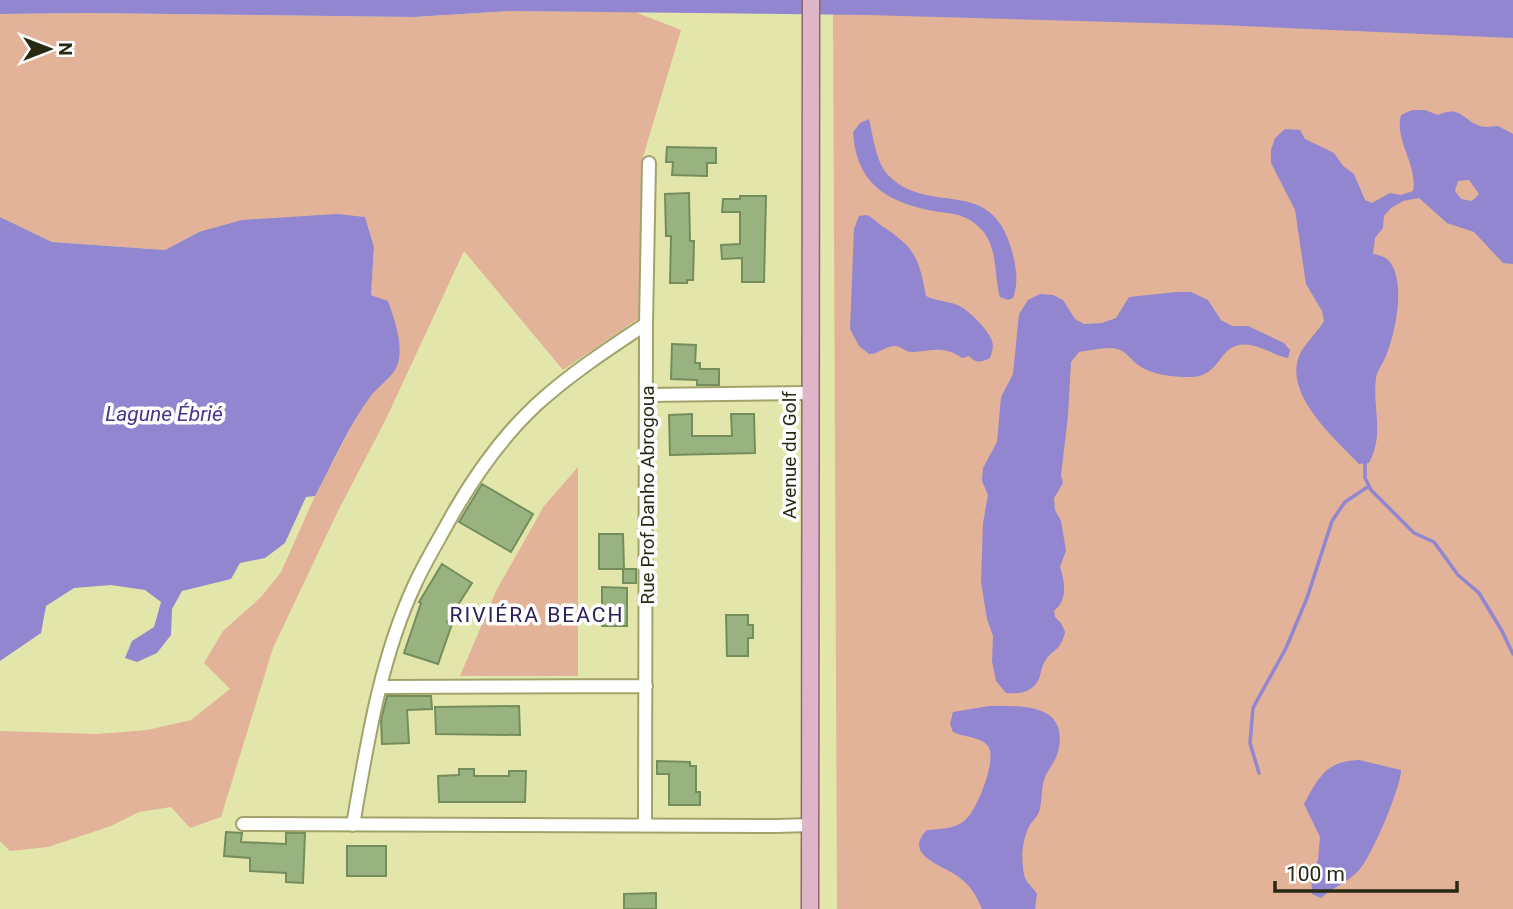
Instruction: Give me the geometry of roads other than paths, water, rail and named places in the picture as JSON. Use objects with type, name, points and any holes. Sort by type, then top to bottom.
[{"type":"main road","name":"Avenue du Golf","points":[[810,909],[811,0]]},
{"type":"street","name":"Rue Prof Danho Abrogoua","points":[[645,826],[649,163]]},
{"type":"street","points":[[354,825],[380,687],[414,585],[467,489],[495,450],[534,406],[574,373],[646,324]]},
{"type":"street","points":[[647,395],[810,393]]},
{"type":"street","points":[[380,687],[646,686]]},
{"type":"street","points":[[243,824],[811,825]]},
{"type":"water","points":[[0,0],[1513,0],[1513,38],[1220,25],[867,15],[510,11],[413,17],[0,14]]},
{"type":"water","points":[[1412,110],[1425,110],[1438,115],[1456,112],[1480,126],[1497,126],[1513,134],[1513,264],[1503,263],[1474,232],[1447,223],[1419,198],[1403,201],[1384,216],[1383,228],[1375,238],[1373,254],[1387,259],[1393,268],[1397,279],[1398,307],[1389,348],[1376,378],[1377,431],[1374,452],[1369,463],[1359,464],[1314,415],[1299,386],[1296,371],[1299,356],[1324,321],[1322,311],[1306,284],[1295,210],[1271,163],[1271,150],[1275,138],[1285,129],[1300,130],[1305,139],[1334,153],[1343,166],[1354,174],[1365,200],[1372,203],[1390,193],[1401,195],[1413,191],[1414,181],[1401,134],[1401,115]],"holes":[[[1469,180],[1479,194],[1472,201],[1461,199],[1455,191],[1458,181]]]},
{"type":"water","points":[[869,119],[878,156],[888,175],[905,187],[922,194],[975,204],[990,212],[1002,227],[1012,251],[1016,268],[1013,298],[1008,300],[1000,297],[991,245],[975,224],[957,215],[912,206],[885,194],[874,185],[860,163],[853,132],[860,123]]},
{"type":"water","name":"Lagune Ébrié","points":[[337,214],[365,217],[374,247],[371,295],[388,301],[398,337],[399,359],[395,370],[370,397],[355,420],[315,496],[306,497],[285,543],[265,558],[240,563],[231,579],[182,591],[172,609],[171,635],[157,653],[137,662],[125,658],[132,641],[154,627],[161,602],[145,590],[111,585],[74,588],[46,606],[41,633],[0,661],[0,217],[52,242],[165,250],[199,232],[242,220]]},
{"type":"water","points":[[867,215],[910,249],[918,264],[926,296],[959,306],[984,328],[993,343],[990,358],[977,361],[969,356],[962,358],[944,350],[912,352],[896,346],[869,354],[859,346],[850,329],[854,229],[859,216]]},
{"type":"water","points":[[1191,292],[1208,300],[1221,320],[1232,326],[1248,326],[1284,343],[1290,350],[1288,358],[1256,346],[1236,346],[1225,353],[1206,373],[1183,377],[1149,371],[1125,353],[1113,348],[1079,352],[1071,362],[1061,475],[1063,483],[1054,498],[1066,551],[1060,567],[1064,585],[1062,602],[1054,611],[1065,632],[1061,643],[1044,663],[1039,679],[1033,687],[1021,693],[1006,693],[996,681],[992,661],[993,636],[987,619],[981,582],[983,523],[988,495],[982,481],[983,468],[997,442],[1001,397],[1013,374],[1019,314],[1028,300],[1040,294],[1053,295],[1063,300],[1075,319],[1084,324],[1102,323],[1116,318],[1129,297]]},
{"type":"water","points":[[989,706],[1015,706],[1040,711],[1050,716],[1057,724],[1060,736],[1057,756],[1044,780],[1039,812],[1031,823],[1023,846],[1025,876],[1037,894],[1035,909],[982,909],[976,896],[960,878],[928,859],[919,847],[920,839],[927,830],[951,827],[964,821],[980,797],[990,762],[988,746],[953,732],[950,724],[953,712]]},
{"type":"water","points":[[1359,760],[1401,770],[1400,779],[1385,821],[1360,869],[1321,898],[1312,894],[1311,873],[1318,860],[1320,837],[1304,804],[1319,778],[1331,767]]},
{"type":"waterway","points":[[1365,464],[1365,478],[1371,490],[1414,533],[1434,542],[1458,575],[1479,593],[1513,654]]},
{"type":"waterway","points":[[1259,773],[1250,743],[1253,708],[1286,648],[1307,598],[1332,521],[1345,502],[1369,486]]},
{"type":"district","name":"RIVIÉRA BEACH","points":[[537,615]]}]
